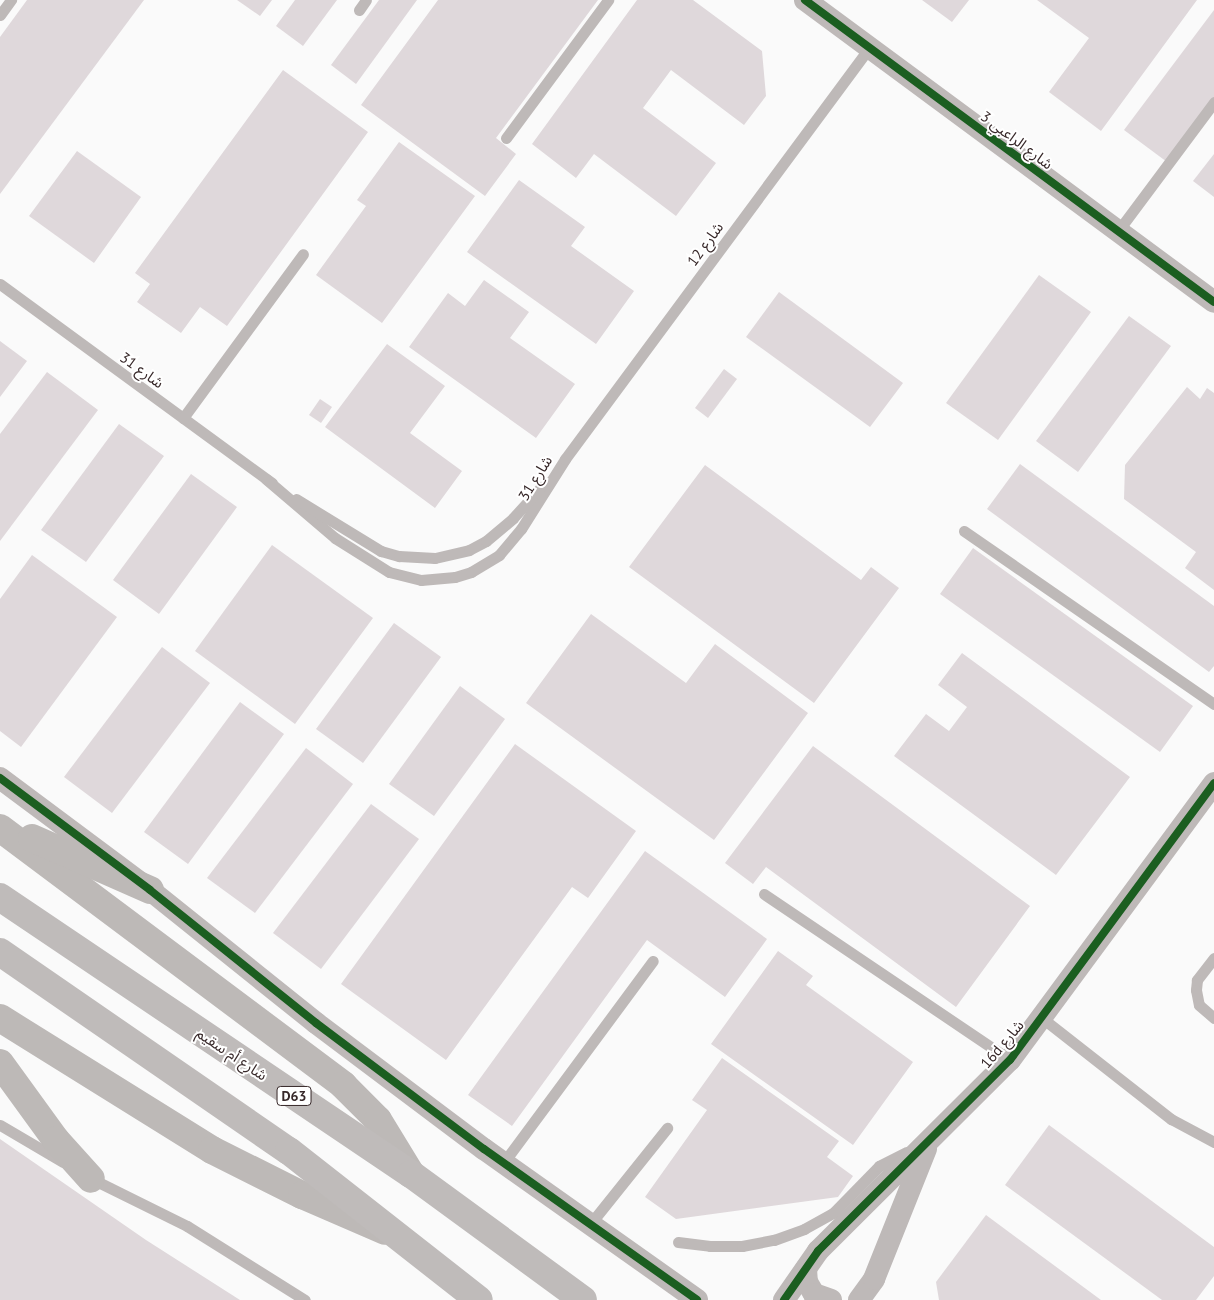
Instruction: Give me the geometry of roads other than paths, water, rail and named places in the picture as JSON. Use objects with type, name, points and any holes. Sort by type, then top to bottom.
[{"type":"main road","points":[[0,826],[150,890]]},
{"type":"main road","points":[[0,826],[343,1085],[378,1120],[411,1174]]},
{"type":"main road","name":"شارع أم سقيم","points":[[0,897],[411,1174],[583,1300]]},
{"type":"main road","points":[[0,952],[250,1123],[479,1300]]},
{"type":"main road","points":[[0,1018],[212,1150],[302,1196],[393,1235]]},
{"type":"main road","points":[[0,1063],[56,1140],[91,1178]]},
{"type":"street","name":"شارع الراعبي 3","points":[[805,0],[1214,302]]},
{"type":"street","points":[[0,778],[150,890],[316,1023],[504,1162],[697,1300]]},
{"type":"street","name":"16d شارع","points":[[784,1300],[818,1251],[1010,1060],[1214,783]]},
{"type":"street","name":"16d شارع","points":[[859,1300],[874,1279],[929,1141]]},
{"type":"street","points":[[806,1269],[807,1282],[814,1294],[831,1300]]},
{"type":"lane","points":[[0,15],[11,0]]},
{"type":"lane","points":[[506,138],[608,0]]},
{"type":"lane","name":"شارع 12","points":[[565,459],[869,48]]},
{"type":"lane","points":[[1118,231],[1214,102]]},
{"type":"lane","points":[[182,418],[303,254]]},
{"type":"lane","name":"شارع 31","points":[[0,284],[266,479],[381,551],[399,556],[435,558],[469,550],[500,531],[565,459]]},
{"type":"lane","name":"شارع 31","points":[[266,479],[311,519],[374,565],[405,577],[438,579],[470,572],[499,555],[521,529],[565,459]]},
{"type":"lane","points":[[964,531],[1214,704]]},
{"type":"lane","points":[[764,894],[1010,1060]]},
{"type":"lane","points":[[1214,958],[1197,980],[1196,990],[1199,1005],[1214,1018]]},
{"type":"lane","points":[[504,1162],[653,961]]},
{"type":"lane","points":[[1042,1018],[1171,1119],[1214,1142]]},
{"type":"lane","points":[[0,1125],[91,1178],[187,1226],[305,1300]]},
{"type":"lane","points":[[591,1223],[667,1128]]},
{"type":"lane","points":[[678,1242],[710,1246],[742,1246],[774,1240],[804,1229],[833,1213],[879,1166],[929,1141]]}]
